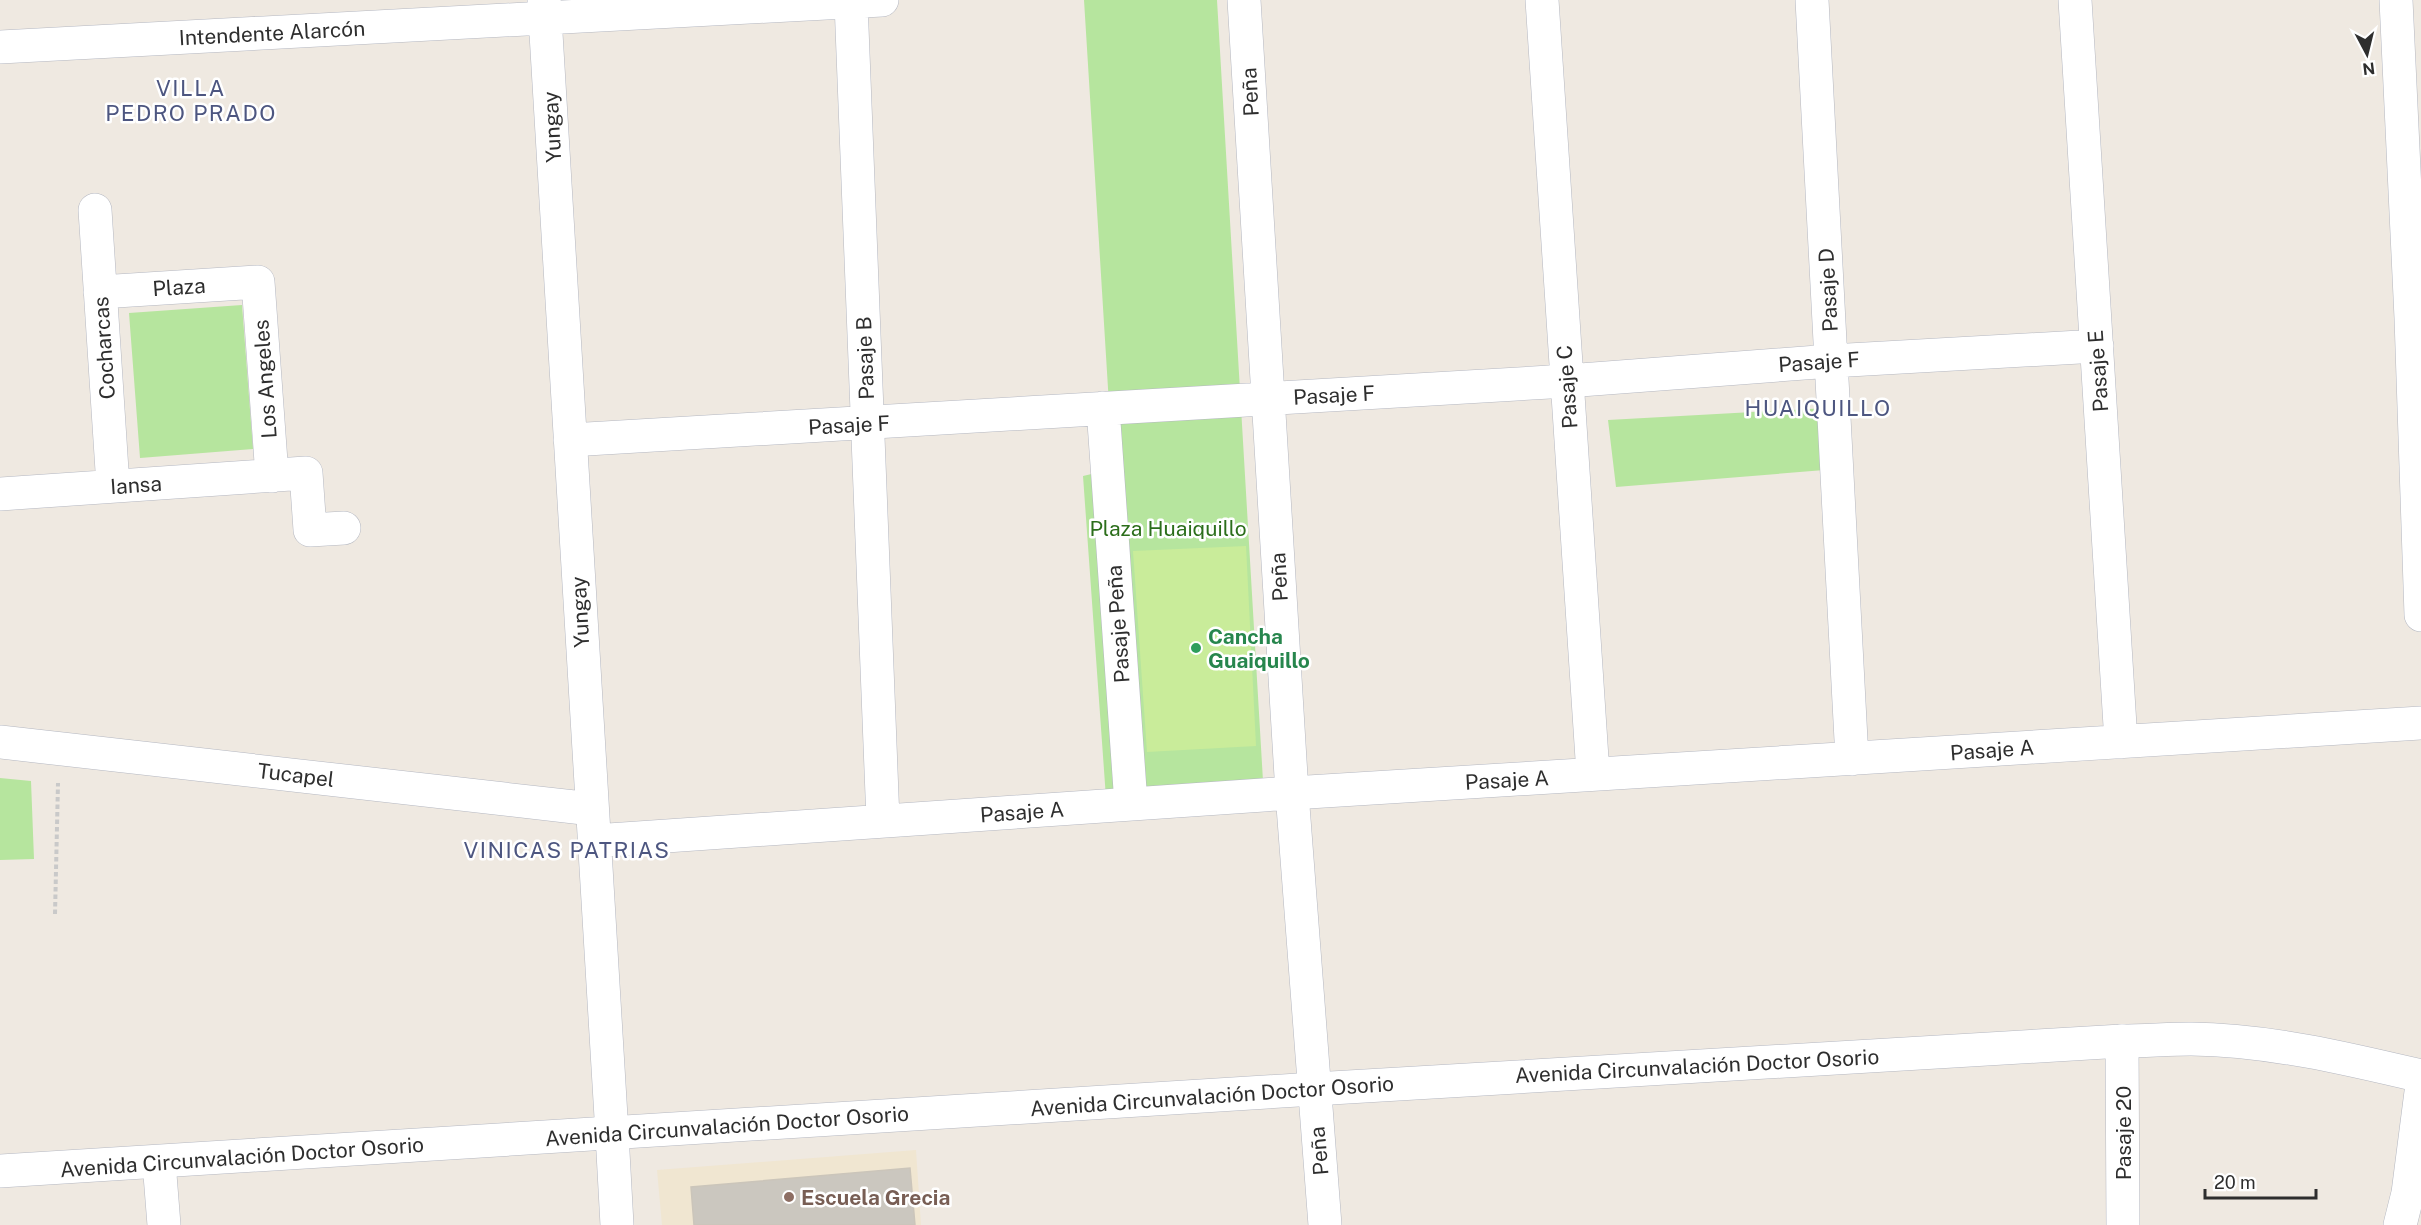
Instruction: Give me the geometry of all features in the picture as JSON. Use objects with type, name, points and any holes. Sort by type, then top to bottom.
[{"type":"street","name":"Peña","points":[[1244,0],[1292,793],[1325,1225]]},
{"type":"street","name":"Pasaje C","points":[[1542,0],[1593,774]]},
{"type":"street","name":"Pasaje D","points":[[1812,0],[1852,759]]},
{"type":"street","name":"Pasaje E","points":[[2075,0],[2121,742]]},
{"type":"street","points":[[2396,0],[2416,317],[2421,615]]},
{"type":"street","points":[[544,9],[866,1]]},
{"type":"street","name":"Pasaje B","points":[[866,1],[868,424],[884,821]]},
{"type":"street","name":"Intendente Alarcón","points":[[0,47],[544,9]]},
{"type":"street","name":"Yungay","points":[[544,9],[617,1225]]},
{"type":"street","name":"Cocharcas","points":[[95,210],[114,486]]},
{"type":"street","name":"Plaza","points":[[100,292],[258,282]]},
{"type":"street","name":"Los Angeles","points":[[258,282],[272,476]]},
{"type":"street","name":"Pasaje F","points":[[570,440],[1567,381],[1831,361],[2097,346]]},
{"type":"street","name":"Pasaje Peña","points":[[1103,408],[1131,804]]},
{"type":"street","name":"Iansa","points":[[0,494],[306,473],[310,530],[344,528]]},
{"type":"street","name":"Pasaje A","points":[[594,842],[1292,793],[2421,723]]},
{"type":"street","name":"Tucapel","points":[[0,742],[592,810]]},
{"type":"street","name":"Avenida Circunvalación Doctor Osorio","points":[[0,1172],[1314,1089],[2122,1041],[2191,1039],[2249,1043],[2346,1058],[2421,1076]]},
{"type":"street","name":"Pasaje 20","points":[[2122,1041],[2123,1225]]},
{"type":"street","points":[[2400,1225],[2408,1193],[2421,1092]]},
{"type":"street","points":[[159,1162],[164,1225]]},
{"type":"path","points":[[56,914],[58,748]]},
{"type":"shaded area","name":"Escuela Grecia","points":[[916,1150],[921,1225],[662,1225],[657,1170]]},
{"type":"green space","name":"Plaza Huaiquillo","points":[[1084,0],[1217,0],[1263,781],[1106,798],[1083,476],[1113,469]]},
{"type":"green space","points":[[242,305],[253,449],[140,458],[129,313]]},
{"type":"green space","points":[[1845,407],[1849,468],[1616,487],[1608,420]]},
{"type":"green space","name":"Cancha Guaiquillo","points":[[1246,546],[1256,746],[1147,752],[1133,551]]},
{"type":"green space","points":[[0,778],[31,781],[34,859],[0,860]]},
{"type":"building","name":"Escuela Grecia","points":[[910,1168],[915,1225],[694,1225],[691,1187]]},
{"type":"place","name":"Cancha Guaiquillo","points":[[1196,648]]},
{"type":"place","name":"Escuela Grecia","points":[[789,1197]]},
{"type":"district","name":"VILLA PEDRO PRADO","points":[[191,100]]},
{"type":"district","name":"HUAIQUILLO","points":[[1818,408]]},
{"type":"district","name":"VINICAS PATRIAS","points":[[567,850]]}]
